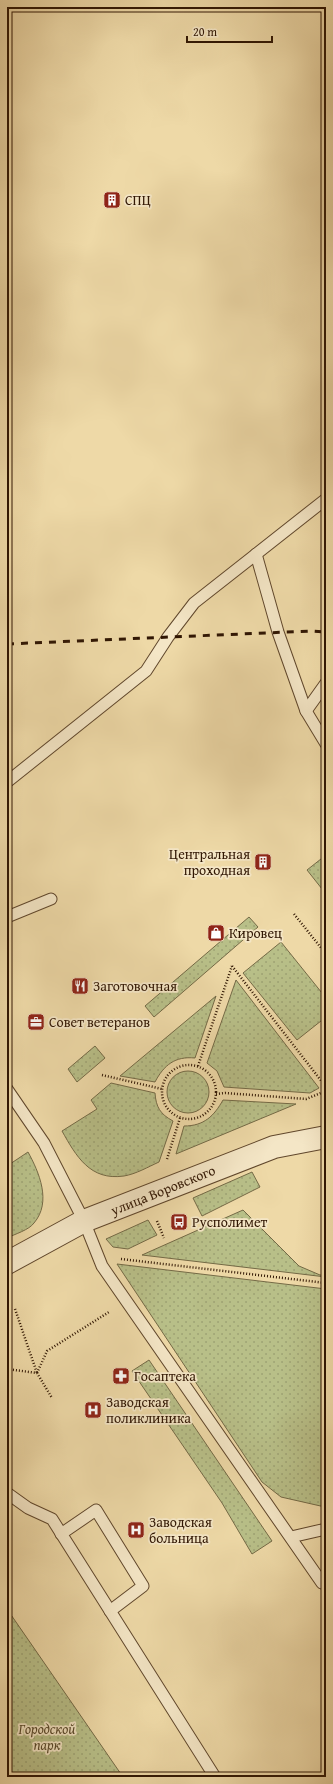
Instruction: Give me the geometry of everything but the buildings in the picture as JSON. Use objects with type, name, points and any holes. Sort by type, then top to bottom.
[{"type":"street","name":"улица Воровского","points":[[7,1263],[84,1221],[274,1147],[326,1137]]},
{"type":"lane","points":[[7,782],[146,671],[168,637],[194,604],[326,499]]},
{"type":"lane","points":[[256,554],[278,632],[306,711],[326,744]]},
{"type":"lane","points":[[306,711],[326,683]]},
{"type":"lane","points":[[7,917],[51,899]]},
{"type":"lane","points":[[7,1089],[44,1142],[84,1221],[102,1266],[322,1583]]},
{"type":"lane","points":[[7,1493],[28,1508],[52,1519],[215,1777]]},
{"type":"lane","points":[[61,1534],[96,1510],[143,1586],[110,1611]]},
{"type":"lane","points":[[291,1537],[326,1529]]},
{"type":"path","points":[[294,914],[326,954]]},
{"type":"path","points":[[198,1066],[232,966],[326,1087]]},
{"type":"path","points":[[192,1064],[198,1066],[205,1069],[214,1080],[216,1094],[211,1108],[200,1117],[180,1118],[173,1114],[164,1102],[162,1089],[167,1075],[178,1067],[192,1064]]},
{"type":"path","points":[[102,1075],[162,1089]]},
{"type":"path","points":[[216,1094],[225,1093],[306,1099],[326,1091]]},
{"type":"path","points":[[167,1159],[180,1118]]},
{"type":"path","points":[[157,1221],[164,1238]]},
{"type":"path","points":[[119,1258],[326,1283]]},
{"type":"path","points":[[37,1373],[47,1351],[126,1301]]},
{"type":"path","points":[[15,1309],[37,1373],[52,1398]]},
{"type":"path","points":[[7,1369],[37,1373]]},
{"type":"green space","points":[[326,855],[326,894],[307,870]]},
{"type":"green space","points":[[249,917],[258,927],[154,1017],[145,1006]]},
{"type":"green space","points":[[281,942],[326,998],[326,1017],[297,1040],[243,973]]},
{"type":"green space","points":[[236,980],[319,1088],[310,1093],[224,1087],[217,1071],[207,1063]]},
{"type":"green space","points":[[216,996],[195,1058],[176,1060],[166,1066],[155,1082],[120,1076]]},
{"type":"green space","points":[[95,1046],[105,1058],[77,1082],[68,1069]]},
{"type":"green space","points":[[184,1071],[192,1071],[200,1074],[206,1080],[209,1092],[206,1104],[200,1110],[192,1113],[184,1113],[176,1110],[170,1104],[167,1096],[167,1088],[170,1080],[176,1074]]},
{"type":"green space","points":[[111,1083],[155,1093],[156,1102],[160,1110],[165,1116],[173,1121],[159,1162],[128,1175],[112,1177],[93,1171],[86,1165],[79,1158],[62,1131],[97,1109],[91,1100]]},
{"type":"green space","points":[[223,1100],[296,1104],[176,1154],[184,1126],[191,1126],[208,1119],[216,1111]]},
{"type":"green space","points":[[28,1152],[42,1187],[42,1206],[39,1215],[32,1225],[25,1230],[7,1238],[7,1166]]},
{"type":"green space","points":[[252,1172],[260,1187],[202,1216],[193,1198]]},
{"type":"green space","points":[[243,1210],[299,1266],[320,1275],[326,1275],[326,1277],[142,1255]]},
{"type":"green space","points":[[148,1220],[157,1235],[128,1249],[113,1247],[106,1239]]},
{"type":"green space","points":[[117,1264],[326,1289],[325,1507],[281,1497],[262,1482]]},
{"type":"green space","points":[[149,1360],[272,1541],[252,1554],[222,1503],[132,1371]]},
{"type":"green space","name":"Городской парк","points":[[7,1609],[123,1777],[7,1777]]},
{"type":"railway","points":[[7,644],[311,631],[326,632]]},
{"type":"place","name":"СПЦ","points":[[112,200]]},
{"type":"place","name":"Центральная проходная","points":[[263,862]]},
{"type":"place","name":"Кировец","points":[[216,933]]},
{"type":"place","name":"Заготовочная","points":[[80,986]]},
{"type":"place","name":"Совет ветеранов","points":[[36,1022]]},
{"type":"place","name":"Русполимет","points":[[179,1222]]},
{"type":"place","name":"Госаптека","points":[[121,1376]]},
{"type":"place","name":"Заводская поликлиника","points":[[93,1410]]},
{"type":"place","name":"Заводская больница","points":[[136,1530]]}]
